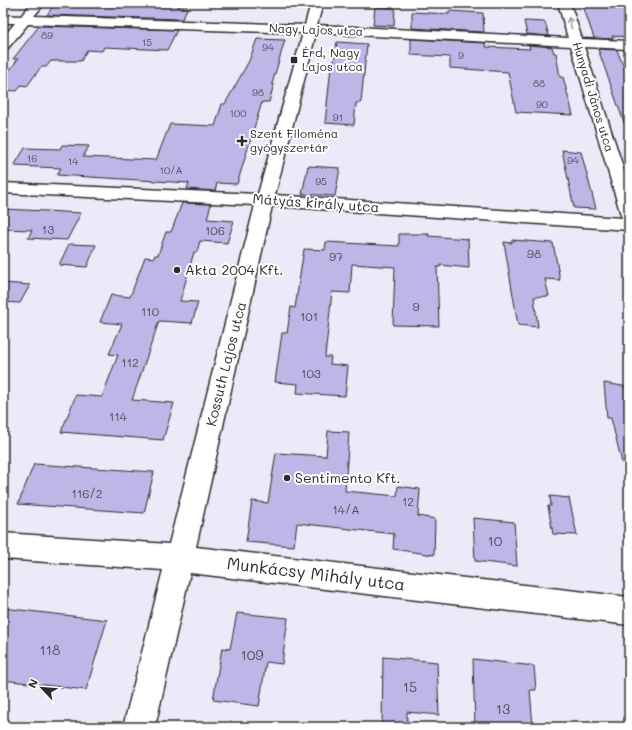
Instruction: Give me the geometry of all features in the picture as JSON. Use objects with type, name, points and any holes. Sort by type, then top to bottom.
[{"type":"street","points":[[3,45],[39,3]]},
{"type":"street","name":"Kossuth Lajos utca","points":[[140,727],[265,200],[316,3]]},
{"type":"street","name":"Hunyadi János utca","points":[[564,3],[629,214]]},
{"type":"street","name":"Nagy Lajos utca","points":[[3,19],[310,29],[629,45]]},
{"type":"street","name":"Mátyás király utca","points":[[3,188],[265,200],[629,224]]},
{"type":"street","name":"Munkácsy Mihály utca","points":[[3,546],[179,558],[629,611]]},
{"type":"building","points":[[55,3],[162,3],[179,4],[178,7],[188,7],[182,19],[47,15]]},
{"type":"building","points":[[582,3],[629,3],[629,37],[612,36],[613,39],[594,38]]},
{"type":"building","points":[[375,7],[395,8],[394,26],[373,25]]},
{"type":"building","points":[[449,11],[483,13],[484,32],[412,28],[412,12],[449,14]]},
{"type":"building","points":[[524,21],[545,22],[549,36],[527,34]]},
{"type":"building","points":[[39,26],[177,30],[167,50],[104,47],[102,51],[87,50],[81,61],[51,61],[46,67],[41,67],[27,86],[21,85],[17,91],[3,90],[3,79],[18,59],[13,59]]},
{"type":"building","points":[[257,39],[285,40],[272,84],[274,84],[269,102],[262,102],[237,184],[217,183],[215,191],[187,189],[189,183],[57,175],[61,168],[14,166],[25,148],[60,149],[62,145],[89,146],[83,157],[156,160],[170,124],[215,126],[222,104],[225,104],[249,61]]},
{"type":"building","points":[[411,39],[485,43],[486,47],[530,49],[529,45],[552,47],[554,53],[556,53],[560,77],[563,77],[573,115],[516,112],[508,72],[450,68],[450,57],[411,55]]},
{"type":"building","points":[[337,42],[367,44],[361,102],[356,103],[354,125],[325,123],[331,67],[333,67]]},
{"type":"building","points":[[598,49],[617,50],[629,80],[629,131],[627,131]]},
{"type":"building","points":[[562,150],[581,152],[596,209],[574,208]]},
{"type":"building","points":[[308,166],[340,168],[335,196],[302,194]]},
{"type":"building","points":[[182,203],[211,204],[207,219],[234,221],[227,243],[200,241],[197,252],[194,252],[180,301],[198,302],[192,323],[159,321],[132,400],[174,403],[163,440],[61,432],[76,395],[102,397],[118,355],[109,354],[122,324],[100,322],[111,295],[130,297],[145,257],[154,258],[155,255],[158,255],[166,232],[171,232]]},
{"type":"building","points":[[3,209],[81,213],[67,240],[28,238],[32,230],[3,229]]},
{"type":"building","points":[[399,234],[429,234],[428,236],[468,239],[469,268],[440,265],[440,267],[437,267],[439,326],[393,325],[395,267],[352,264],[350,293],[332,292],[325,357],[331,357],[330,364],[348,366],[345,396],[297,393],[298,384],[275,382],[282,333],[287,333],[291,307],[295,308],[304,249],[325,250],[326,242],[399,246]]},
{"type":"building","points":[[512,240],[553,243],[560,280],[545,279],[549,296],[534,297],[538,327],[518,325],[504,242],[512,243]]},
{"type":"building","points":[[69,244],[96,245],[87,267],[59,265]]},
{"type":"building","points":[[3,283],[30,285],[20,303],[3,302]]},
{"type":"building","points":[[604,383],[629,387],[629,463],[622,463],[611,418],[607,418]]},
{"type":"building","points":[[328,431],[349,432],[345,491],[397,496],[398,486],[420,489],[418,516],[435,519],[434,555],[393,549],[394,534],[297,523],[294,546],[246,542],[252,501],[268,503],[276,453],[326,456]]},
{"type":"building","points":[[34,464],[154,472],[144,513],[18,504]]},
{"type":"building","points":[[550,496],[569,498],[577,535],[553,534],[548,506],[551,506]]},
{"type":"building","points":[[473,518],[514,522],[517,566],[475,561]]},
{"type":"building","points":[[3,608],[107,620],[86,690],[3,680]]},
{"type":"building","points":[[237,613],[288,618],[282,664],[266,662],[259,706],[213,700],[222,648],[230,649]]},
{"type":"building","points":[[383,657],[437,662],[439,715],[407,712],[407,727],[382,727]]},
{"type":"building","points":[[473,659],[534,666],[536,690],[530,690],[533,727],[475,727]]},
{"type":"place","name":"Érd, Nagy Lajos utca","points":[[294,60]]},
{"type":"place","name":"Szent Filoména gyógyszertár","points":[[242,141]]},
{"type":"place","name":"Akta 2004 Kft.","points":[[177,270]]},
{"type":"place","name":"Sentimento Kft.","points":[[287,478]]}]
